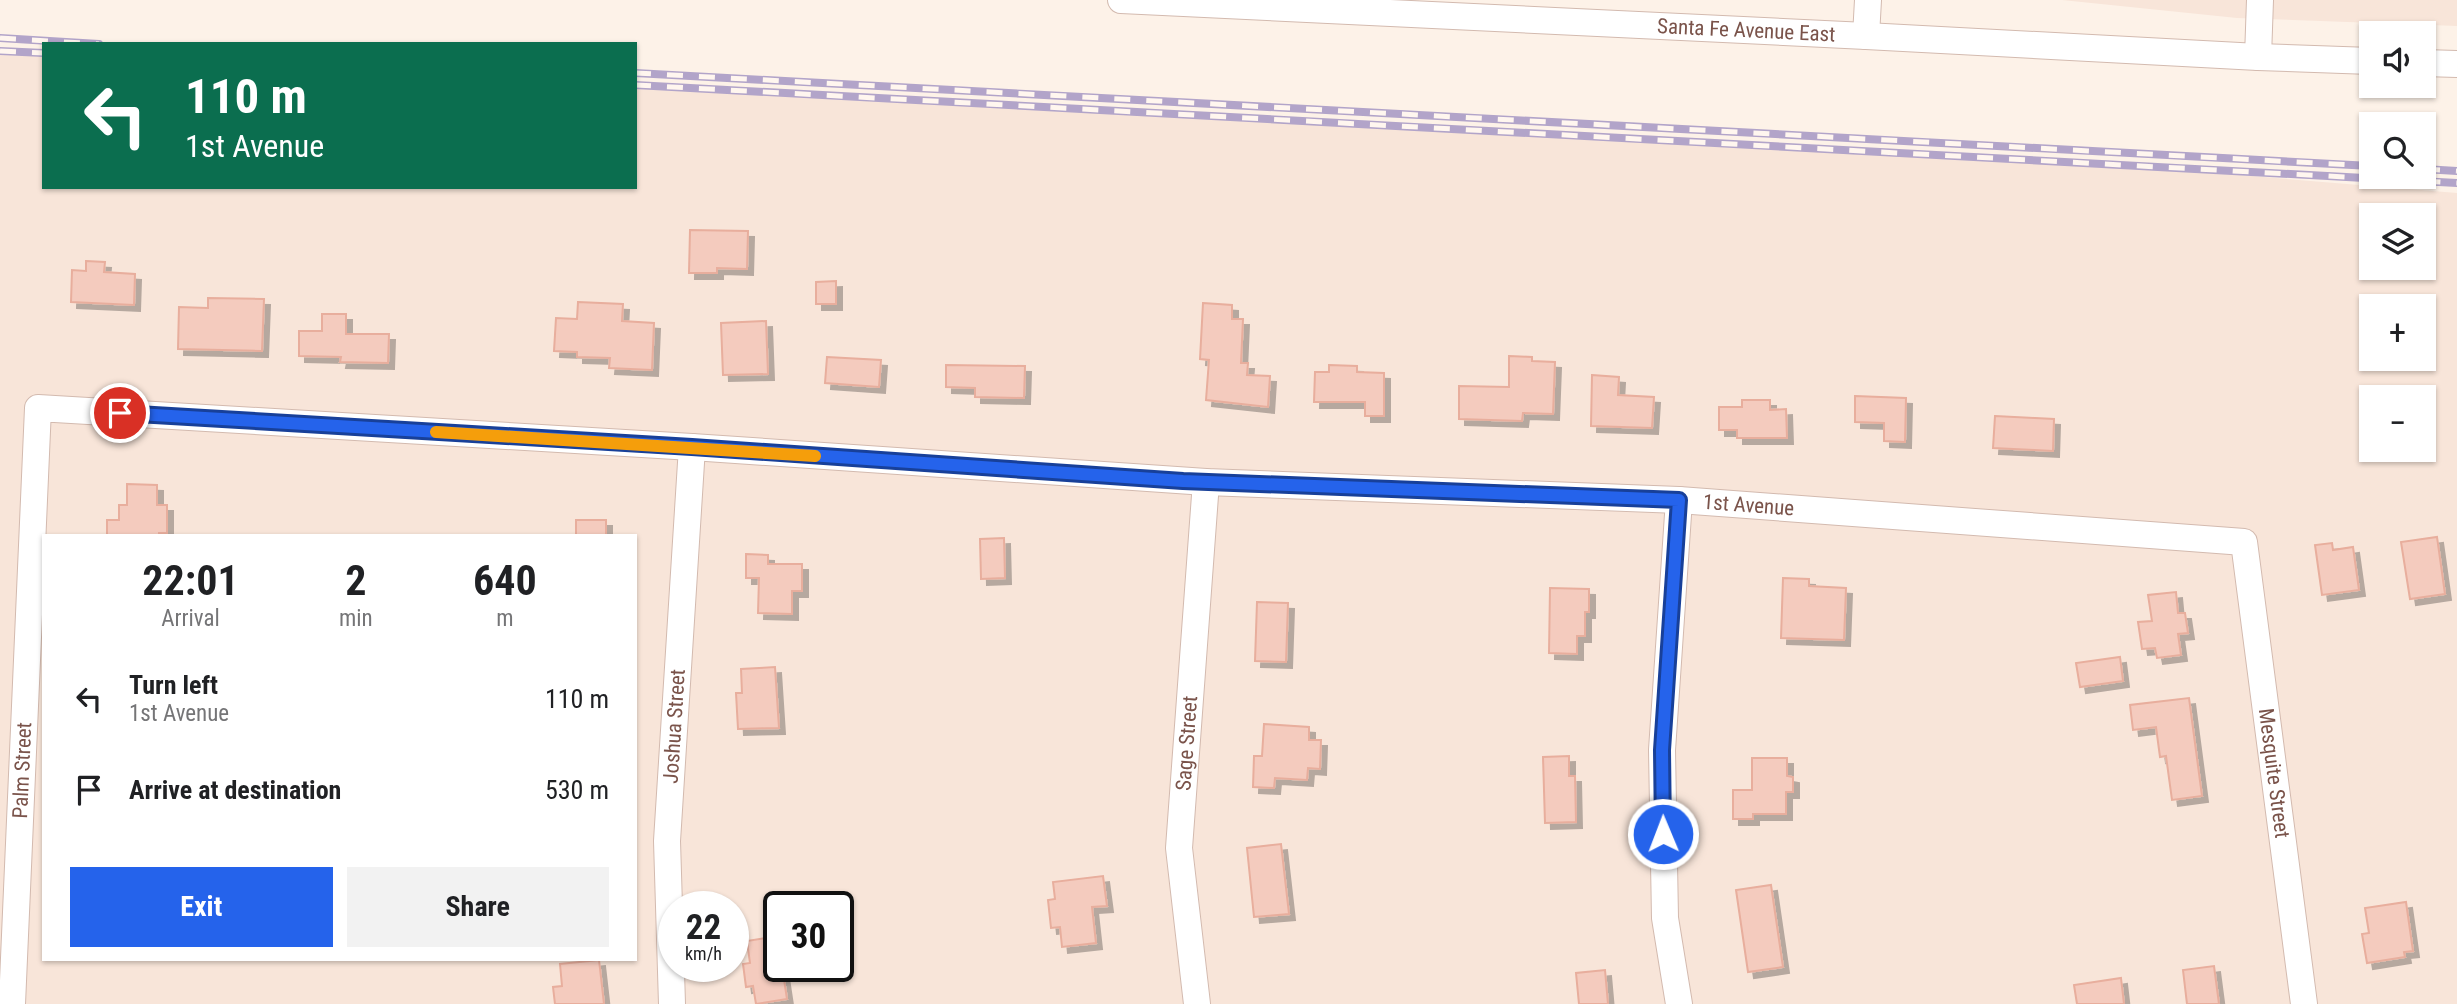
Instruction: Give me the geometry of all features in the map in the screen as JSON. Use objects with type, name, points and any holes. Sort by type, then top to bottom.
[{"type":"street","name":"Santa Fe Avenue East","points":[[1121,0],[1476,9],[1867,36],[2359,61]]},
{"type":"street","points":[[1867,36],[1868,0]]},
{"type":"street","points":[[2258,57],[2260,0]]},
{"type":"street","points":[[2436,63],[2457,64]]},
{"type":"street","name":"1st Avenue","points":[[38,408],[692,447],[1206,482],[1679,500],[2244,542]]},
{"type":"street","name":"Palm Street","points":[[12,1004],[38,408]]},
{"type":"street","name":"Joshua Street","points":[[672,1004],[667,841],[692,447]]},
{"type":"street","name":"Sage Street","points":[[1197,1004],[1179,848],[1206,482]]},
{"type":"street","points":[[1679,500],[1662,750],[1665,918],[1679,1004]]},
{"type":"street","name":"Mesquite Street","points":[[2244,542],[2304,1004]]},
{"type":"shaded area","points":[[2062,0],[2457,0],[2457,26],[2436,25],[2436,21],[2359,22],[2237,18]]},
{"type":"shaded area","points":[[0,51],[42,53],[42,189],[637,189],[637,85],[2118,165],[2359,185],[2359,189],[2457,193],[2457,1004],[0,1004]]},
{"type":"building","points":[[690,230],[748,231],[747,269],[717,268],[717,273],[689,273]]},
{"type":"building","points":[[86,261],[105,262],[104,272],[135,274],[134,305],[71,302],[72,270],[86,271]]},
{"type":"building","points":[[836,281],[836,304],[816,304],[816,282]]},
{"type":"building","points":[[208,298],[264,299],[262,351],[178,349],[179,307],[208,308]]},
{"type":"building","points":[[578,302],[623,304],[622,321],[654,323],[652,370],[609,368],[610,358],[577,357],[577,352],[554,351],[556,318],[577,319]]},
{"type":"building","points":[[1203,303],[1232,305],[1232,319],[1243,319],[1241,363],[1248,363],[1247,375],[1270,376],[1268,407],[1206,400],[1209,360],[1200,359]]},
{"type":"building","points":[[322,314],[346,314],[346,334],[389,334],[388,363],[340,362],[341,357],[299,356],[299,331],[322,331]]},
{"type":"building","points":[[766,321],[768,374],[723,375],[721,323]]},
{"type":"building","points":[[1509,356],[1555,362],[1553,414],[1523,413],[1522,421],[1459,419],[1459,386],[1509,387]]},
{"type":"building","points":[[827,357],[881,360],[879,387],[825,383]]},
{"type":"building","points":[[946,365],[1025,366],[1024,398],[975,397],[975,388],[946,387]]},
{"type":"building","points":[[1329,365],[1357,366],[1357,372],[1384,373],[1384,416],[1365,416],[1365,402],[1314,402],[1315,372],[1329,372]]},
{"type":"building","points":[[1592,375],[1619,377],[1618,395],[1654,397],[1652,428],[1591,426]]},
{"type":"building","points":[[1855,396],[1906,398],[1905,442],[1884,441],[1884,423],[1855,422]]},
{"type":"building","points":[[1742,400],[1770,400],[1770,410],[1786,409],[1787,438],[1737,438],[1737,430],[1719,430],[1719,407],[1742,407]]},
{"type":"building","points":[[1995,416],[2054,419],[2053,451],[1993,448]]},
{"type":"building","points":[[127,484],[157,485],[157,505],[167,505],[167,533],[107,534],[107,520],[119,520],[119,505],[127,505]]},
{"type":"building","points":[[576,520],[606,520],[606,534],[576,534]]},
{"type":"building","points":[[2437,537],[2445,594],[2410,599],[2401,542]]},
{"type":"building","points":[[1004,538],[1005,578],[981,579],[980,539]]},
{"type":"building","points":[[2332,543],[2333,550],[2353,547],[2359,590],[2322,595],[2315,545]]},
{"type":"building","points":[[746,554],[768,555],[768,564],[802,564],[802,591],[792,591],[792,614],[758,613],[759,578],[746,578]]},
{"type":"building","points":[[1783,578],[1809,579],[1809,586],[1846,588],[1844,640],[1781,638]]},
{"type":"building","points":[[1550,588],[1589,589],[1585,636],[1577,636],[1577,654],[1549,653]]},
{"type":"building","points":[[2176,592],[2178,613],[2185,613],[2188,633],[2178,634],[2181,655],[2157,658],[2155,648],[2142,649],[2138,622],[2152,621],[2148,595]]},
{"type":"building","points":[[1257,602],[1288,603],[1286,662],[1255,661]]},
{"type":"building","points":[[2120,657],[2123,681],[2080,687],[2076,663]]},
{"type":"building","points":[[775,667],[779,728],[738,729],[736,693],[742,693],[741,669]]},
{"type":"building","points":[[2189,698],[2202,796],[2172,800],[2166,756],[2160,757],[2156,727],[2133,730],[2130,705]]},
{"type":"building","points":[[1264,724],[1309,727],[1309,740],[1321,740],[1320,769],[1308,768],[1307,780],[1275,778],[1274,788],[1253,787],[1254,756],[1262,756]]},
{"type":"building","points":[[1569,756],[1569,776],[1575,776],[1576,822],[1545,823],[1543,757]]},
{"type":"building","points":[[1752,758],[1787,758],[1787,776],[1793,777],[1793,792],[1786,792],[1786,814],[1753,814],[1753,819],[1733,819],[1733,790],[1752,790]]},
{"type":"building","points":[[1281,844],[1289,914],[1254,917],[1247,848]]},
{"type":"building","points":[[1103,876],[1107,906],[1092,907],[1096,943],[1062,947],[1060,927],[1051,928],[1048,900],[1055,899],[1053,882]]},
{"type":"building","points":[[1771,885],[1783,967],[1748,972],[1736,890]]},
{"type":"building","points":[[2406,902],[2413,951],[2404,952],[2405,957],[2367,963],[2362,934],[2369,933],[2365,908]]},
{"type":"building","points":[[763,938],[763,982],[784,982],[787,999],[756,1004],[753,986],[746,987],[745,982],[749,982],[749,941]]},
{"type":"building","points":[[599,961],[604,1004],[555,1004],[553,987],[562,986],[560,964]]},
{"type":"building","points":[[2214,966],[2219,1004],[2187,1004],[2183,970]]},
{"type":"building","points":[[1605,970],[1608,1004],[1579,1004],[1576,973]]},
{"type":"building","points":[[2121,978],[2124,1004],[2077,1004],[2074,985]]},
{"type":"railway","points":[[0,38],[66,42]]},
{"type":"railway","points":[[0,51],[42,53]]},
{"type":"railway","points":[[637,73],[2359,165]]},
{"type":"railway","points":[[637,85],[2457,183]]},
{"type":"railway","points":[[2436,170],[2457,171]]},
{"type":"slow traffic","points":[[436,432],[815,456]]},
{"type":"route","points":[[120,413],[692,447],[1183,481],[1679,500],[1662,750],[1663,834]]}]
